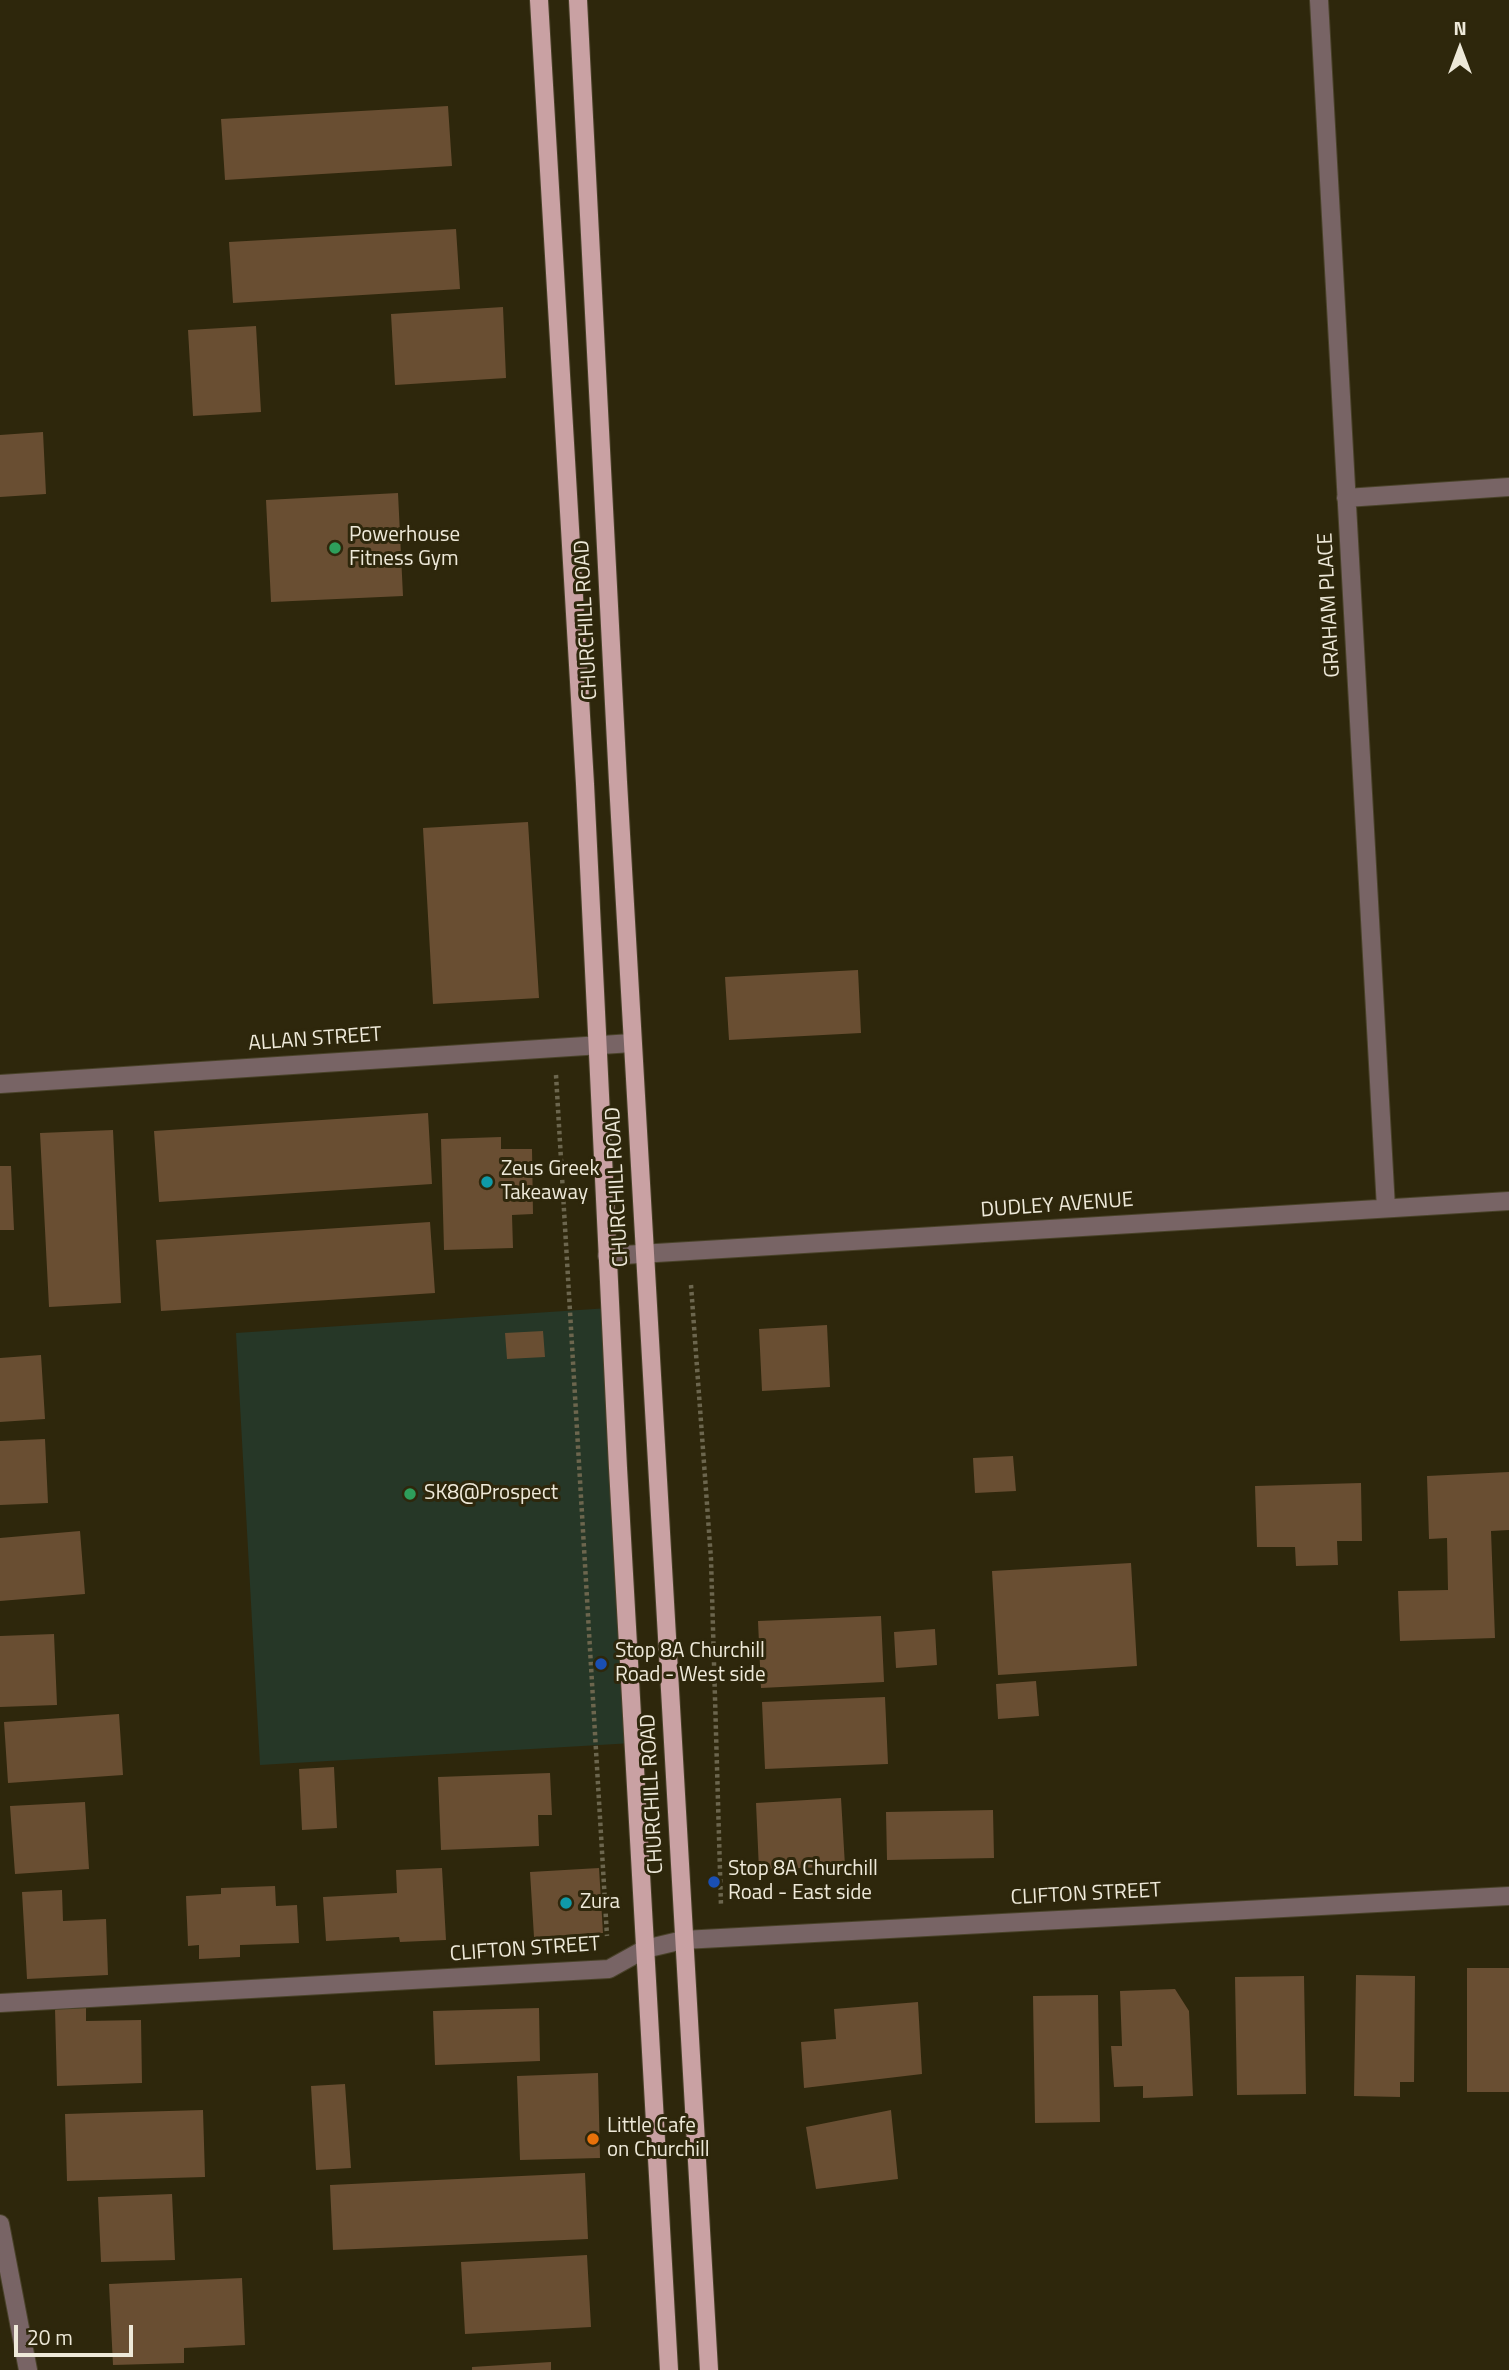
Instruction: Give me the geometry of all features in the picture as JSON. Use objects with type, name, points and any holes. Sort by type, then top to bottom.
[{"type":"main road","name":"CHURCHILL ROAD","points":[[539,0],[585,784],[607,1256],[669,2370]]},
{"type":"main road","name":"CHURCHILL ROAD","points":[[578,0],[632,1043],[665,1563],[683,1940],[709,2370]]},
{"type":"street","name":"GRAHAM PLACE","points":[[1319,0],[1386,1208]]},
{"type":"street","points":[[1346,498],[1509,487]]},
{"type":"street","name":"ALLAN STREET","points":[[0,1084],[632,1043]]},
{"type":"street","name":"DUDLEY AVENUE","points":[[607,1256],[1509,1200]]},
{"type":"street","name":"CLIFTON STREET","points":[[0,2003],[609,1969],[645,1949],[683,1940],[1509,1896]]},
{"type":"street","points":[[0,2224],[28,2370]]},
{"type":"path","points":[[555,1047],[609,1969]]},
{"type":"path","points":[[691,1286],[711,1559],[721,1906]]},
{"type":"green space","points":[[609,1308],[633,1743],[260,1765],[236,1333]]},
{"type":"building","points":[[448,106],[452,166],[225,180],[221,119]]},
{"type":"building","points":[[456,229],[460,289],[233,303],[229,242]]},
{"type":"building","points":[[503,307],[506,378],[395,385],[391,314]]},
{"type":"building","points":[[256,326],[261,412],[193,416],[188,330]]},
{"type":"building","points":[[43,432],[46,494],[0,497],[0,435]]},
{"type":"building","name":"Powerhouse Fitness Gym","points":[[398,493],[403,596],[271,602],[266,500]]},
{"type":"building","points":[[528,822],[539,998],[433,1004],[423,828]]},
{"type":"building","points":[[858,970],[861,1033],[729,1040],[725,977]]},
{"type":"building","points":[[428,1113],[432,1184],[159,1202],[154,1131]]},
{"type":"building","points":[[113,1130],[121,1303],[49,1307],[40,1133]]},
{"type":"building","name":"Zeus Greek Takeaway","points":[[501,1137],[501,1149],[532,1149],[533,1214],[512,1215],[513,1248],[444,1250],[441,1139]]},
{"type":"building","points":[[0,1166],[11,1166],[14,1230],[0,1230]]},
{"type":"building","points":[[430,1222],[435,1293],[161,1311],[156,1240]]},
{"type":"building","points":[[827,1325],[830,1387],[762,1391],[759,1329]]},
{"type":"building","points":[[543,1331],[545,1357],[507,1359],[505,1333]]},
{"type":"building","points":[[41,1355],[45,1419],[0,1422],[0,1358]]},
{"type":"building","points":[[45,1439],[48,1503],[0,1505],[0,1441]]},
{"type":"building","points":[[1013,1456],[1016,1491],[975,1493],[973,1458]]},
{"type":"building","points":[[1509,1472],[1509,1530],[1491,1531],[1495,1638],[1400,1641],[1398,1591],[1448,1590],[1447,1538],[1429,1539],[1427,1476]]},
{"type":"building","points":[[1361,1483],[1362,1541],[1337,1541],[1338,1565],[1296,1566],[1295,1547],[1257,1547],[1255,1486]]},
{"type":"building","points":[[80,1531],[85,1594],[0,1601],[0,1538]]},
{"type":"building","points":[[1131,1563],[1137,1666],[998,1675],[992,1571]]},
{"type":"building","points":[[881,1616],[884,1682],[761,1688],[758,1621]]},
{"type":"building","points":[[935,1629],[937,1665],[896,1668],[894,1632]]},
{"type":"building","points":[[54,1634],[57,1705],[0,1707],[0,1636]]},
{"type":"building","points":[[1036,1681],[1039,1716],[998,1719],[996,1684]]},
{"type":"building","points":[[885,1697],[888,1764],[765,1769],[762,1702]]},
{"type":"building","points":[[119,1714],[123,1775],[8,1783],[4,1722]]},
{"type":"building","points":[[334,1767],[337,1828],[302,1830],[299,1769]]},
{"type":"building","points":[[550,1773],[552,1815],[538,1815],[539,1846],[441,1850],[438,1777]]},
{"type":"building","points":[[841,1798],[845,1866],[759,1870],[756,1803]]},
{"type":"building","points":[[85,1802],[89,1869],[15,1874],[10,1806]]},
{"type":"building","points":[[993,1810],[994,1858],[887,1860],[886,1812]]},
{"type":"building","points":[[442,1868],[446,1940],[400,1942],[399,1937],[326,1941],[323,1897],[397,1893],[396,1870]]},
{"type":"building","name":"Zura","points":[[599,1868],[603,1933],[534,1937],[530,1872]]},
{"type":"building","points":[[275,1886],[276,1906],[297,1905],[299,1943],[240,1945],[240,1957],[199,1959],[199,1945],[188,1946],[186,1896],[221,1894],[221,1888]]},
{"type":"building","points":[[62,1890],[63,1921],[106,1919],[108,1975],[27,1979],[22,1892]]},
{"type":"building","points":[[1467,1968],[1509,1968],[1509,2092],[1467,2092]]},
{"type":"building","points":[[1356,1975],[1415,1976],[1414,2082],[1400,2082],[1400,2097],[1354,2096]]},
{"type":"building","points":[[1304,1976],[1306,2094],[1237,2095],[1235,1977]]},
{"type":"building","points":[[1175,1989],[1189,2011],[1193,2096],[1143,2098],[1143,2086],[1114,2087],[1111,2046],[1122,2046],[1120,1991]]},
{"type":"building","points":[[1098,1995],[1100,2122],[1035,2123],[1033,1996]]},
{"type":"building","points":[[918,2002],[922,2074],[804,2088],[801,2042],[836,2039],[834,2009]]},
{"type":"building","points":[[86,2008],[86,2021],[141,2020],[142,2083],[57,2086],[55,2009]]},
{"type":"building","points":[[539,2008],[540,2061],[435,2065],[433,2011]]},
{"type":"building","points":[[598,2073],[600,2158],[520,2160],[517,2076]]},
{"type":"building","points":[[345,2084],[351,2168],[316,2170],[311,2086]]},
{"type":"building","points":[[203,2110],[205,2177],[67,2181],[65,2114]]},
{"type":"building","points":[[891,2110],[898,2179],[816,2189],[806,2127]]},
{"type":"building","points":[[585,2173],[588,2239],[333,2250],[330,2185]]},
{"type":"building","points":[[172,2194],[175,2260],[101,2262],[98,2197]]},
{"type":"building","points":[[587,2255],[591,2327],[465,2334],[461,2262]]},
{"type":"building","points":[[242,2278],[245,2345],[184,2348],[184,2363],[113,2365],[109,2284]]},
{"type":"building","points":[[551,2362],[551,2370],[472,2370],[472,2367]]},
{"type":"place","name":"Powerhouse Fitness Gym","points":[[335,548]]},
{"type":"place","name":"Zeus Greek Takeaway","points":[[487,1182]]},
{"type":"place","name":"SK8@Prospect","points":[[410,1494]]},
{"type":"place","name":"Stop 8A Churchill Road - West side","points":[[601,1664]]},
{"type":"place","name":"Stop 8A Churchill Road - East side","points":[[714,1882]]},
{"type":"place","name":"Zura","points":[[566,1903]]},
{"type":"place","name":"Little Cafe on Churchill","points":[[593,2139]]}]
